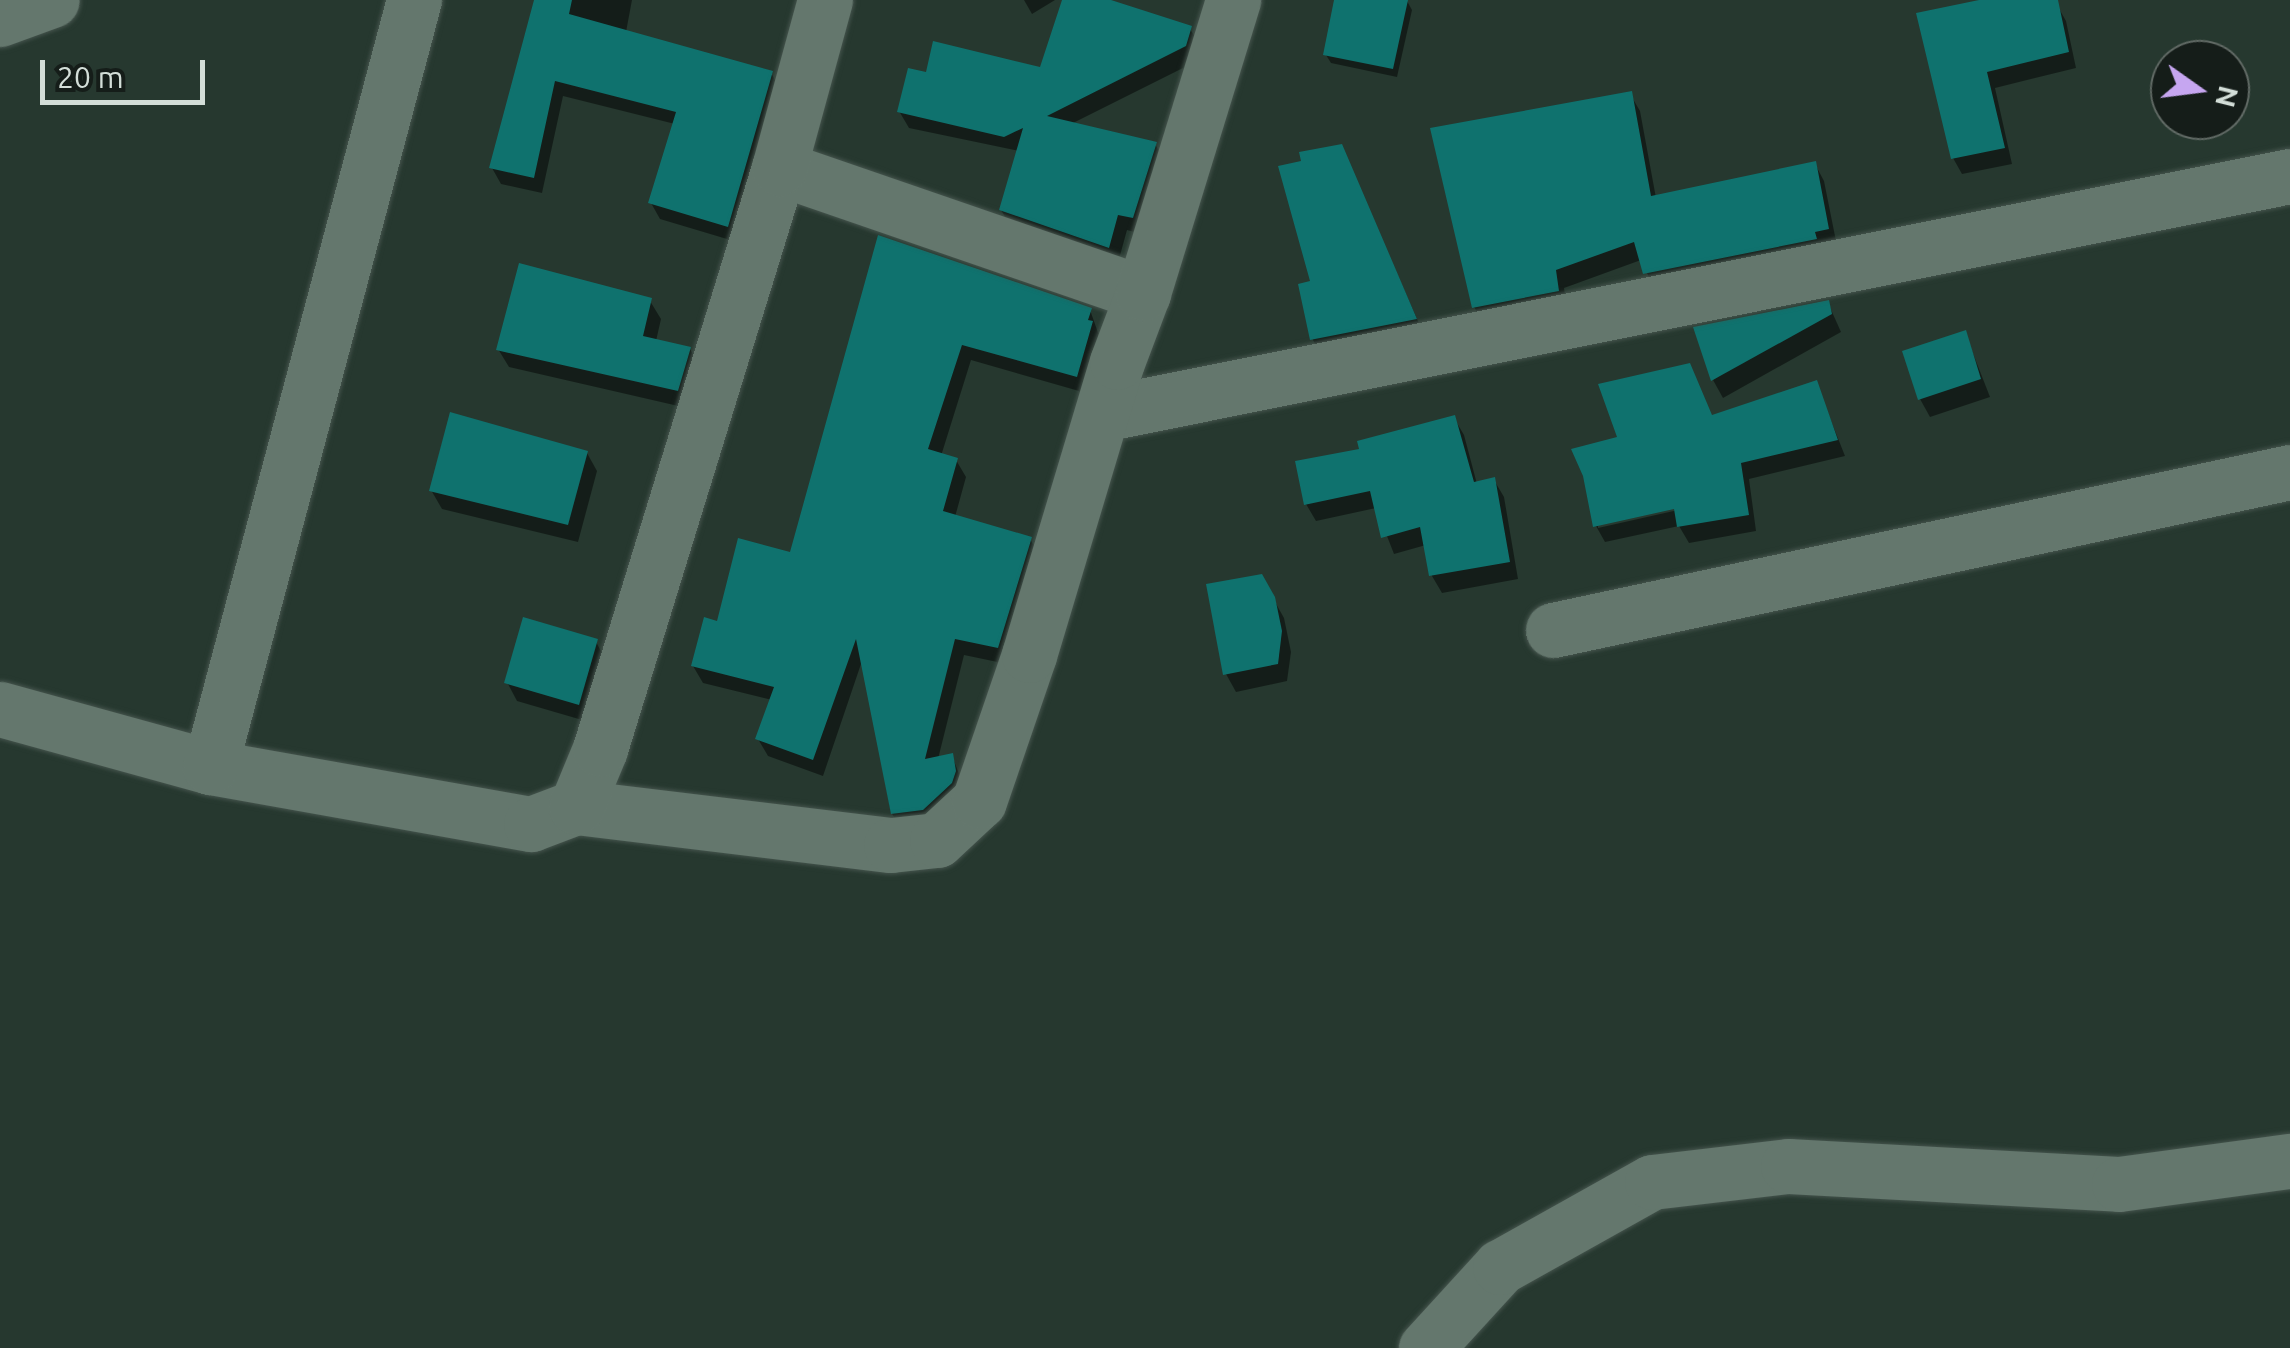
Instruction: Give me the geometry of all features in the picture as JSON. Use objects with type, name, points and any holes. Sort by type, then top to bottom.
[{"type":"street","points":[[0,19],[52,0]]},
{"type":"street","points":[[210,768],[414,0]]},
{"type":"street","points":[[576,807],[600,749],[779,168],[825,0]]},
{"type":"street","points":[[0,709],[210,768],[531,824],[576,807],[891,846],[937,840],[979,801],[1030,656],[1233,0]]},
{"type":"street","points":[[779,168],[1143,293]]},
{"type":"street","points":[[1102,414],[2290,176]]},
{"type":"street","points":[[1554,630],[2290,472]]},
{"type":"street","points":[[1426,1348],[1500,1267],[1652,1182],[1788,1166],[2119,1184],[2290,1162]]},
{"type":"building","points":[[534,0],[572,0],[569,14],[773,71],[728,227],[648,203],[676,112],[555,81],[534,178],[489,168]]},
{"type":"building","points":[[1062,0],[1111,0],[1192,26],[1186,46],[1047,116],[1157,142],[1133,218],[1118,215],[1109,248],[999,210],[1023,128],[1004,137],[897,112],[908,68],[926,72],[933,41],[1040,67]]},
{"type":"building","points":[[1334,0],[1408,0],[1393,69],[1323,55]]},
{"type":"building","points":[[1979,0],[2058,0],[2069,52],[1987,72],[2005,148],[1951,159],[1916,13]]},
{"type":"building","points":[[1632,91],[1651,196],[1816,161],[1829,229],[1815,232],[1817,239],[1643,274],[1634,242],[1556,270],[1559,291],[1472,308],[1430,128]]},
{"type":"building","points":[[1342,144],[1417,319],[1310,340],[1298,284],[1310,281],[1278,166],[1301,161],[1299,152]]},
{"type":"building","points":[[878,235],[1092,308],[1088,320],[1093,321],[1077,377],[962,345],[928,449],[958,458],[943,511],[1032,537],[998,648],[955,639],[925,759],[953,753],[956,771],[952,783],[923,810],[891,814],[856,639],[813,760],[755,739],[774,687],[691,666],[704,617],[717,621],[738,538],[790,552]]},
{"type":"building","points":[[519,263],[652,298],[643,336],[691,347],[678,391],[496,350]]},
{"type":"building","points":[[1829,300],[1832,314],[1711,381],[1693,327]]},
{"type":"building","points":[[1966,330],[1981,379],[1918,400],[1902,351]]},
{"type":"building","points":[[1690,363],[1712,415],[1817,380],[1838,440],[1741,463],[1749,515],[1677,527],[1674,509],[1593,527],[1583,476],[1571,449],[1617,437],[1598,384]]},
{"type":"building","points":[[450,412],[588,451],[568,525],[429,491]]},
{"type":"building","points":[[1455,415],[1474,482],[1495,477],[1510,562],[1429,576],[1420,527],[1381,538],[1370,491],[1304,505],[1295,461],[1359,449],[1357,441]]},
{"type":"building","points":[[1262,574],[1275,597],[1282,631],[1278,664],[1223,675],[1206,584]]},
{"type":"building","points":[[523,617],[598,639],[579,705],[504,683]]}]
